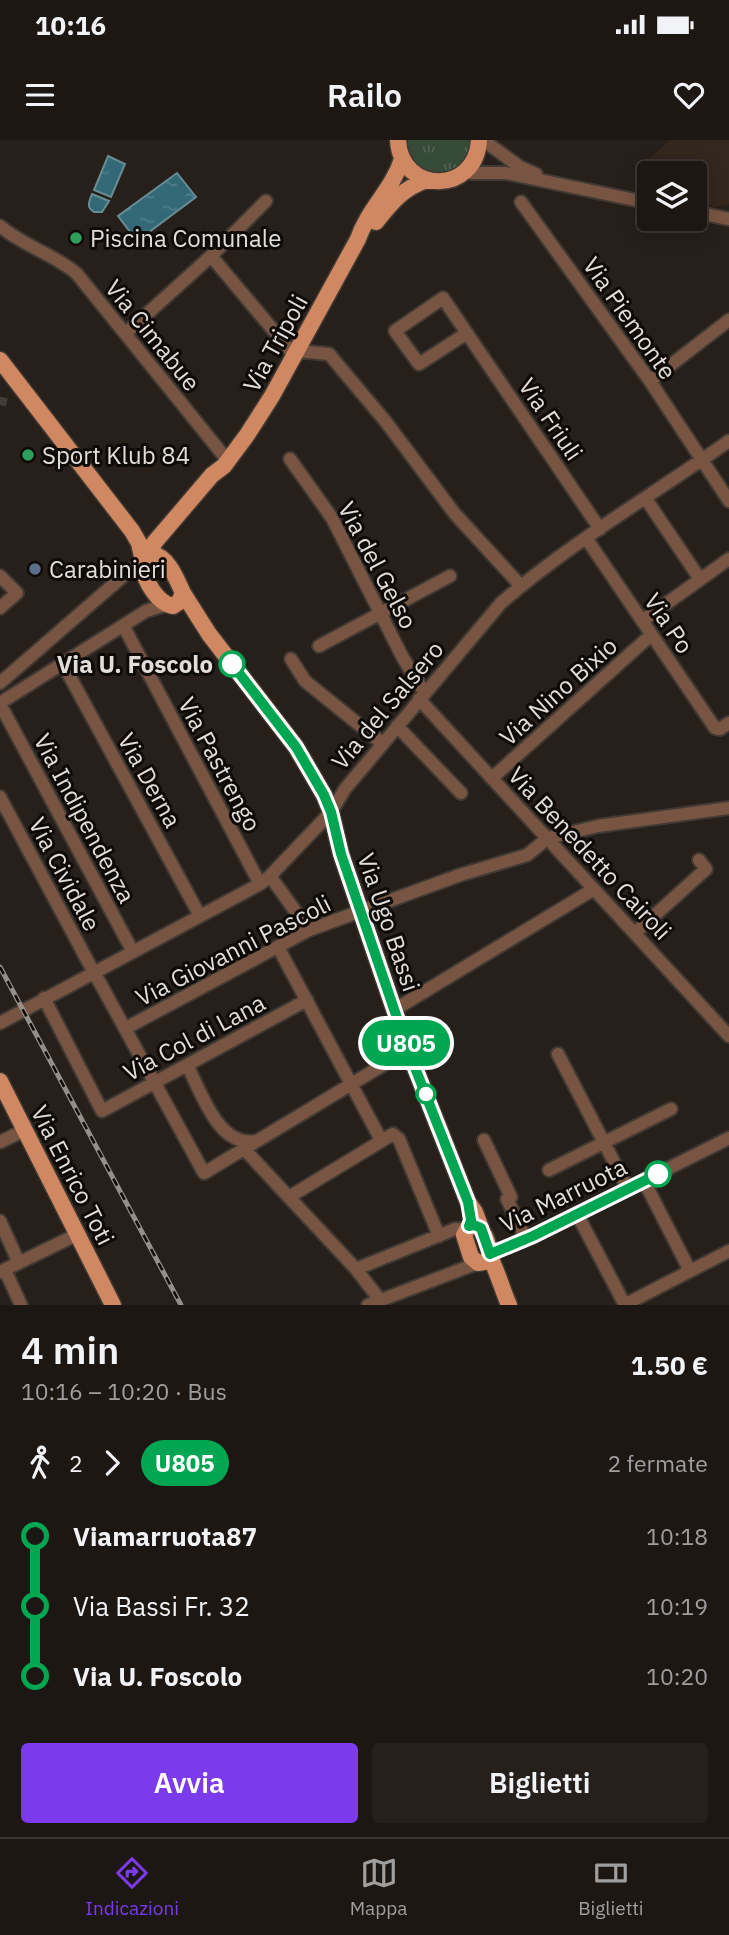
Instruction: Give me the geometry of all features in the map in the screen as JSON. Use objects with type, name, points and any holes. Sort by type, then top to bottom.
[{"type":"main road","points":[[358,239],[396,198],[415,184],[427,180],[442,181],[463,173],[473,162],[481,140]]},
{"type":"main road","points":[[397,146],[410,170],[427,180]]},
{"type":"main road","name":"Via Tripoli","points":[[150,560],[218,480],[226,463],[266,406],[358,239],[364,223],[396,177],[397,146]]},
{"type":"main road","points":[[0,360],[132,531],[174,601]]},
{"type":"main road","points":[[150,560],[144,574],[174,601]]},
{"type":"main road","name":"Via Ugo Bassi","points":[[174,601],[209,634],[296,747],[331,812],[341,854],[408,1050],[468,1202],[475,1212],[472,1228]]},
{"type":"main road","name":"Via Enrico Toti","points":[[0,1081],[110,1298]]},
{"type":"main road","name":"Via Marruota","points":[[472,1228],[486,1259]]},
{"type":"main road","points":[[486,1259],[509,1305]]},
{"type":"street","points":[[481,140],[520,167],[559,184]]},
{"type":"street","points":[[463,173],[506,173],[637,200]]},
{"type":"street","points":[[126,333],[211,256],[266,201]]},
{"type":"street","name":"Via Piemonte","points":[[520,202],[650,381],[729,501]]},
{"type":"street","points":[[707,214],[729,219]]},
{"type":"street","name":"Via Cimabue","points":[[0,226],[24,244],[73,271],[126,333],[226,463]]},
{"type":"street","points":[[211,256],[296,354],[329,354],[386,422],[455,514],[521,586]]},
{"type":"street","name":"Via Friuli","points":[[467,332],[419,364],[395,331],[443,298],[467,332],[600,529]]},
{"type":"street","points":[[650,381],[729,320]]},
{"type":"street","name":"Via del Salsero","points":[[0,1023],[265,880],[331,812],[345,789],[501,603],[586,538],[729,441]]},
{"type":"street","name":"Via del Gelso","points":[[290,459],[332,518],[422,696]]},
{"type":"street","points":[[646,499],[699,579]]},
{"type":"street","name":"Via Po","points":[[586,538],[715,728],[725,726]]},
{"type":"street","points":[[642,621],[729,559]]},
{"type":"street","points":[[0,683],[129,571],[150,560]]},
{"type":"street","points":[[0,576],[17,593],[0,608]]},
{"type":"street","points":[[319,646],[450,576]]},
{"type":"street","points":[[0,704],[146,611],[174,601]]},
{"type":"street","name":"Via Pastrengo","points":[[124,626],[265,880],[309,930]]},
{"type":"street","name":"Via Nino Bixio","points":[[492,778],[651,635]]},
{"type":"street","points":[[291,659],[305,681],[383,744]]},
{"type":"street","name":"Via Derna","points":[[63,664],[200,916]]},
{"type":"street","name":"Via Benedetto Cairoli","points":[[422,696],[492,778],[729,1036]]},
{"type":"street","name":"Via Indipendenza","points":[[0,704],[133,952]]},
{"type":"street","points":[[397,726],[461,793]]},
{"type":"street","name":"Via Cividale","points":[[0,797],[204,1173],[245,1150]]},
{"type":"street","points":[[548,838],[598,826],[729,808]]},
{"type":"street","name":"Via Giovanni Pascoli","points":[[126,1028],[309,930],[460,875],[527,855],[548,838]]},
{"type":"street","points":[[635,933],[706,869],[698,860]]},
{"type":"street","points":[[394,1010],[594,889]]},
{"type":"street","points":[[278,947],[381,1140]]},
{"type":"street","name":"Via Col di Lana","points":[[44,998],[102,1111],[307,1000]]},
{"type":"street","points":[[374,1303],[356,1269],[245,1150],[408,1050]]},
{"type":"street","points":[[558,1054],[628,1189]]},
{"type":"street","points":[[187,1065],[222,1128],[237,1140],[261,1140]]},
{"type":"street","points":[[549,1170],[671,1109]]},
{"type":"street","points":[[0,1142],[25,1130]]},
{"type":"street","points":[[289,1197],[393,1135],[399,1139],[439,1236]]},
{"type":"street","name":"Via Marruota","points":[[374,1303],[486,1259],[729,1138]]},
{"type":"street","points":[[484,1140],[511,1197],[507,1199],[526,1239]]},
{"type":"street","points":[[644,1181],[690,1271]]},
{"type":"street","points":[[577,1214],[625,1305],[729,1251]]},
{"type":"street","points":[[0,1221],[19,1264]]},
{"type":"street","points":[[356,1269],[455,1228],[472,1228]]},
{"type":"street","points":[[18,1297],[3,1271],[78,1234]]},
{"type":"shaded area","points":[[670,140],[729,140],[729,204],[716,207],[707,205],[707,161],[647,161]]},
{"type":"green space","points":[[404,140],[472,140],[470,155],[453,173],[429,175],[409,161]]},
{"type":"water","points":[[108,156],[125,164],[111,197],[94,190]]},
{"type":"water","points":[[177,173],[196,197],[137,241],[118,216]]},
{"type":"water","points":[[92,194],[109,201],[102,212],[94,212],[90,208]]},
{"type":"tunnel","points":[[0,405],[2,397]]},
{"type":"railway","points":[[0,967],[181,1305]]},
{"type":"bus line","name":"U805","points":[[232,664],[296,747],[324,795],[341,854],[408,1050],[468,1202],[471,1220],[469,1226],[481,1228],[490,1254],[505,1250],[658,1174]]},
{"type":"place","name":"Piscina Comunale","points":[[76,238]]},
{"type":"place","name":"Sport Klub 84","points":[[28,455]]},
{"type":"place","name":"Carabinieri","points":[[35,569]]},
{"type":"place","name":"Via U. Foscolo","points":[[232,664]]}]
